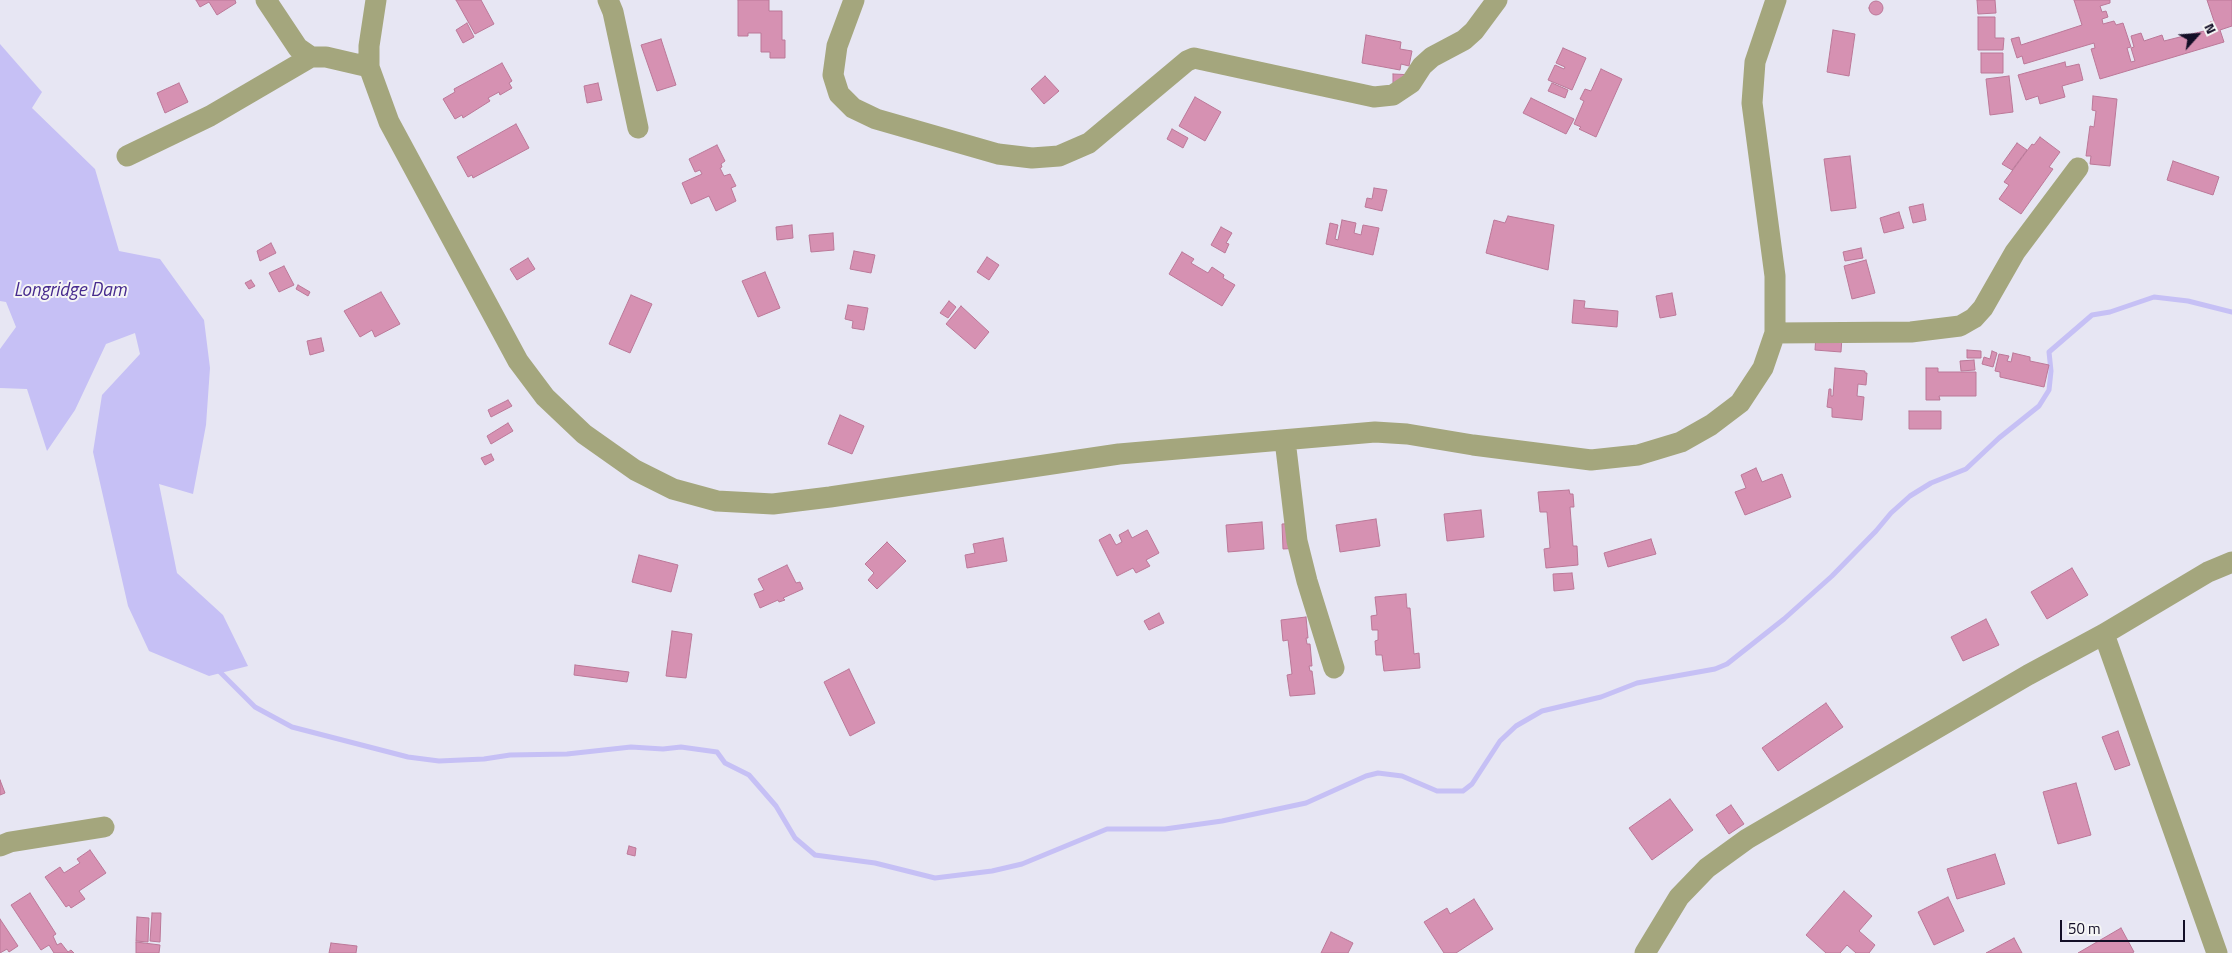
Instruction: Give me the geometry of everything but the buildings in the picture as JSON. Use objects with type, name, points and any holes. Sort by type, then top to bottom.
[{"type":"street","points":[[266,0],[298,48],[311,57]]},
{"type":"street","points":[[376,0],[369,46],[369,67],[389,122],[518,361],[546,397],[584,434],[635,470],[673,489],[717,502],[773,504],[830,498],[1119,454],[1375,432],[1407,434],[1473,445],[1591,460],[1638,455],[1681,442],[1711,425],[1740,403],[1763,368],[1775,332],[1775,276],[1752,103],[1755,62],[1776,0]]},
{"type":"street","points":[[608,0],[614,12],[638,128]]},
{"type":"street","points":[[854,0],[837,46],[833,75],[839,94],[853,108],[876,119],[998,154],[1032,158],[1059,156],[1090,143],[1187,61],[1194,58],[1374,97],[1393,95],[1411,83],[1422,66],[1432,57],[1464,40],[1474,31],[1496,0]]},
{"type":"street","points":[[127,156],[210,116],[311,57],[326,57],[369,67]]},
{"type":"street","points":[[1775,332],[1911,332],[1960,326],[1974,318],[1983,308],[2015,252],[2078,168]]},
{"type":"street","points":[[1285,440],[1298,541],[1307,581],[1334,668]]},
{"type":"street","points":[[1645,953],[1679,897],[1707,868],[1747,839],[2028,674],[2104,634],[2208,572],[2232,562]]},
{"type":"street","points":[[2104,634],[2217,953]]},
{"type":"street","points":[[0,846],[10,842],[104,827]]},
{"type":"water","name":"Longridge Dam","points":[[0,44],[42,92],[32,108],[95,169],[119,251],[160,259],[204,320],[210,368],[206,425],[193,494],[159,484],[177,573],[223,615],[248,666],[209,676],[149,651],[128,606],[93,452],[102,395],[140,354],[135,333],[106,344],[75,410],[47,451],[27,389],[0,388],[0,349],[16,327],[6,302],[0,301]]},
{"type":"waterway","points":[[217,669],[255,707],[292,727],[408,757],[439,761],[484,759],[510,755],[567,754],[631,747],[663,749],[681,747],[717,752],[725,763],[749,775],[776,806],[795,838],[815,855],[875,863],[935,878],[992,871],[1022,864],[1107,829],[1165,829],[1222,821],[1306,803],[1366,776],[1378,773],[1402,776],[1437,791],[1463,791],[1472,784],[1500,741],[1516,726],[1542,711],[1601,697],[1637,683],[1715,669],[1727,664],[1784,619],[1832,576],[1891,513],[1910,496],[1931,483],[1966,469],[1999,438],[2039,406],[2049,390],[2051,371],[2049,352],[2092,315],[2110,312],[2154,297],[2188,301],[2232,312]]}]
